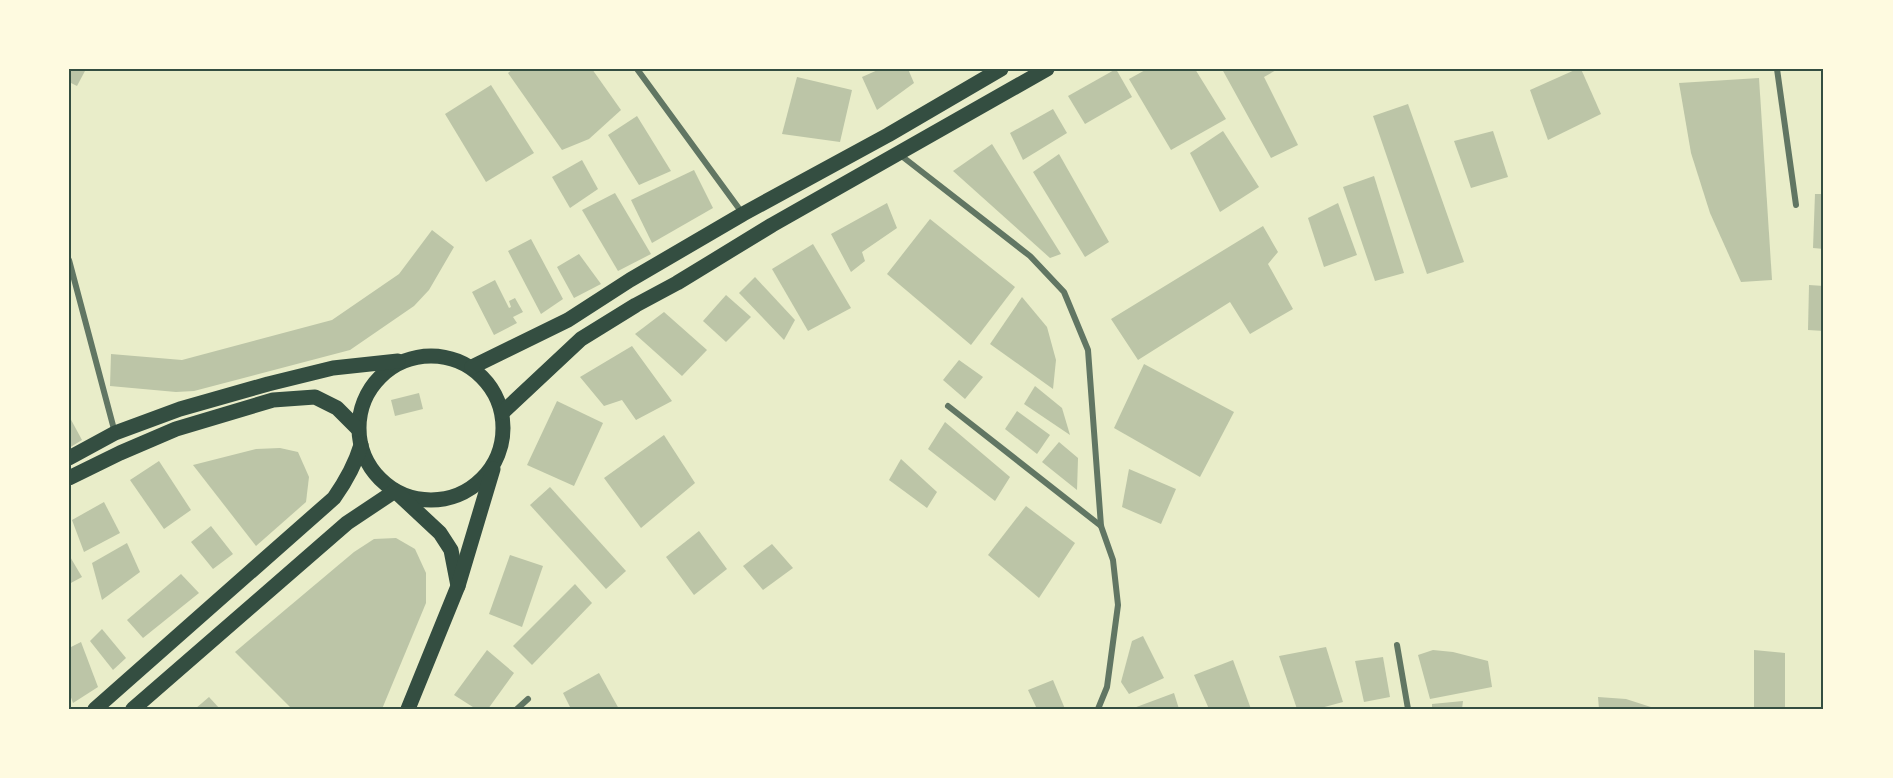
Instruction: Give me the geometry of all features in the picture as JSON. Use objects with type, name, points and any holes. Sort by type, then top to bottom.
[{"type":"main road","points":[[472,367],[568,320],[630,280],[743,214],[888,135],[1001,69]]},
{"type":"main road","points":[[503,412],[581,339],[636,305],[1047,69]]},
{"type":"main road","points":[[69,458],[115,433],[180,409],[333,368],[440,355],[472,367],[491,386],[503,412],[502,444],[458,586],[408,709]]},
{"type":"main road","points":[[404,360],[385,371],[370,388],[362,408],[358,429],[361,445],[367,463],[380,479],[440,533],[451,550],[458,586]]},
{"type":"main road","points":[[69,478],[176,429],[273,400],[315,397],[337,408],[358,429]]},
{"type":"main road","points":[[95,709],[334,498],[347,480],[361,445]]},
{"type":"main road","points":[[395,491],[417,499],[440,500],[462,493],[481,480],[496,462]]},
{"type":"main road","points":[[133,709],[347,523],[395,491]]},
{"type":"street","points":[[637,69],[743,214]]},
{"type":"street","points":[[1777,69],[1796,205]]},
{"type":"street","points":[[899,154],[1030,256],[1064,292],[1088,350],[1101,526],[1113,560],[1118,605],[1107,687],[1098,709]]},
{"type":"street","points":[[69,260],[115,433]]},
{"type":"street","points":[[948,406],[1101,526]]},
{"type":"street","points":[[1397,645],[1408,709]]},
{"type":"street","points":[[517,709],[528,699]]},
{"type":"building","points":[[69,69],[86,69],[77,86],[69,82]]},
{"type":"building","points":[[513,69],[592,69],[621,110],[589,139],[562,150],[508,73]]},
{"type":"building","points":[[880,69],[908,69],[914,83],[877,110],[862,77]]},
{"type":"building","points":[[1116,69],[1132,97],[1085,124],[1068,96]]},
{"type":"building","points":[[1147,69],[1195,69],[1226,119],[1171,150],[1129,79]]},
{"type":"building","points":[[1222,69],[1278,69],[1264,77],[1298,145],[1271,158]]},
{"type":"building","points":[[1581,69],[1601,114],[1548,140],[1530,90]]},
{"type":"building","points":[[797,77],[852,90],[840,142],[782,134]]},
{"type":"building","points":[[1759,78],[1772,280],[1741,282],[1710,213],[1691,153],[1679,83]]},
{"type":"building","points":[[491,85],[534,153],[486,182],[445,114]]},
{"type":"building","points":[[1408,104],[1464,262],[1427,274],[1373,116]]},
{"type":"building","points":[[1053,109],[1067,133],[1023,160],[1010,133]]},
{"type":"building","points":[[637,116],[671,171],[639,185],[608,135]]},
{"type":"building","points":[[1223,131],[1259,187],[1220,212],[1190,153]]},
{"type":"building","points":[[1493,131],[1508,177],[1471,188],[1454,141]]},
{"type":"building","points":[[992,144],[1061,254],[1050,258],[953,171]]},
{"type":"building","points":[[1059,154],[1109,242],[1085,257],[1033,172]]},
{"type":"building","points":[[582,160],[598,189],[570,208],[552,177]]},
{"type":"building","points":[[694,170],[713,208],[652,243],[631,200]]},
{"type":"building","points":[[1374,176],[1404,273],[1375,281],[1343,187]]},
{"type":"building","points":[[615,193],[651,254],[618,271],[582,210]]},
{"type":"building","points":[[1815,194],[1824,194],[1824,249],[1813,248]]},
{"type":"building","points":[[887,203],[897,228],[862,252],[865,261],[851,272],[831,234]]},
{"type":"building","points":[[1338,203],[1357,255],[1324,267],[1308,218]]},
{"type":"building","points":[[930,219],[1015,287],[971,345],[887,274]]},
{"type":"building","points":[[1263,226],[1278,252],[1268,264],[1293,309],[1250,334],[1230,302],[1138,360],[1111,319]]},
{"type":"building","points":[[432,230],[454,247],[429,290],[414,306],[350,350],[194,391],[176,392],[110,386],[111,354],[182,360],[332,320],[399,274]]},
{"type":"building","points":[[531,239],[563,299],[541,314],[508,251]]},
{"type":"building","points":[[813,244],[851,308],[808,331],[772,269]]},
{"type":"building","points":[[579,254],[601,284],[574,298],[557,267]]},
{"type":"building","points":[[755,277],[795,320],[784,340],[739,293]]},
{"type":"building","points":[[495,280],[509,308],[511,307],[509,301],[515,298],[523,312],[513,317],[517,323],[494,335],[472,292]]},
{"type":"building","points":[[1809,285],[1824,286],[1824,331],[1808,330]]},
{"type":"building","points":[[726,295],[751,317],[726,342],[703,321]]},
{"type":"building","points":[[1022,297],[1047,327],[1056,360],[1053,389],[990,344]]},
{"type":"building","points":[[664,312],[707,350],[682,376],[635,334]]},
{"type":"building","points":[[632,346],[672,401],[636,420],[622,400],[604,406],[580,377]]},
{"type":"building","points":[[959,360],[983,377],[965,399],[943,380]]},
{"type":"building","points":[[1144,364],[1234,412],[1200,477],[1114,428]]},
{"type":"building","points":[[1035,386],[1062,408],[1070,435],[1024,404]]},
{"type":"building","points":[[419,393],[423,409],[395,416],[391,400]]},
{"type":"building","points":[[557,401],[603,423],[574,486],[527,465]]},
{"type":"building","points":[[1017,411],[1050,435],[1037,454],[1005,429]]},
{"type":"building","points":[[69,416],[82,440],[69,448]]},
{"type":"building","points":[[945,422],[1010,477],[995,501],[928,449]]},
{"type":"building","points":[[664,435],[695,483],[641,528],[604,478]]},
{"type":"building","points":[[1059,442],[1078,458],[1077,490],[1042,462]]},
{"type":"building","points":[[280,448],[298,452],[309,477],[306,502],[256,546],[193,465],[256,449]]},
{"type":"building","points":[[901,459],[937,492],[927,508],[889,480]]},
{"type":"building","points":[[159,461],[191,510],[164,529],[130,480]]},
{"type":"building","points":[[1129,469],[1176,489],[1161,524],[1122,507]]},
{"type":"building","points":[[550,487],[626,571],[606,589],[530,505]]},
{"type":"building","points":[[104,502],[120,533],[84,552],[72,520]]},
{"type":"building","points":[[1026,506],[1075,543],[1039,598],[988,555]]},
{"type":"building","points":[[211,526],[233,554],[213,569],[191,542]]},
{"type":"building","points":[[699,531],[727,569],[694,595],[666,557]]},
{"type":"building","points":[[396,538],[415,549],[426,573],[426,603],[382,709],[292,709],[235,652],[354,552],[374,539]]},
{"type":"building","points":[[127,543],[140,572],[102,600],[92,563]]},
{"type":"building","points":[[772,544],[793,568],[763,590],[743,566]]},
{"type":"building","points":[[69,555],[82,577],[69,584]]},
{"type":"building","points":[[510,555],[543,566],[522,627],[489,614]]},
{"type":"building","points":[[181,574],[199,593],[143,638],[127,620]]},
{"type":"building","points":[[575,584],[592,603],[532,665],[513,646]]},
{"type":"building","points":[[102,629],[126,658],[113,670],[90,641]]},
{"type":"building","points":[[1143,636],[1164,678],[1129,694],[1121,682],[1132,641]]},
{"type":"building","points":[[81,642],[98,687],[73,703],[69,692],[69,648]]},
{"type":"building","points":[[1326,647],[1343,702],[1317,709],[1297,709],[1279,656]]},
{"type":"building","points":[[487,650],[514,673],[488,709],[476,709],[454,695]]},
{"type":"building","points":[[1433,650],[1453,652],[1488,661],[1492,687],[1430,699],[1418,655]]},
{"type":"building","points":[[1754,650],[1785,653],[1785,709],[1754,709]]},
{"type":"building","points":[[1383,657],[1390,697],[1364,702],[1355,661]]},
{"type":"building","points":[[1233,660],[1251,709],[1209,709],[1194,675]]},
{"type":"building","points":[[599,673],[619,709],[571,709],[563,693]]},
{"type":"building","points":[[1053,680],[1065,709],[1037,709],[1028,690]]},
{"type":"building","points":[[1174,693],[1179,709],[1131,709]]},
{"type":"building","points":[[209,697],[220,709],[195,709]]},
{"type":"building","points":[[1598,697],[1626,699],[1657,709],[1599,709]]},
{"type":"building","points":[[1463,701],[1462,709],[1432,709],[1432,704]]}]
